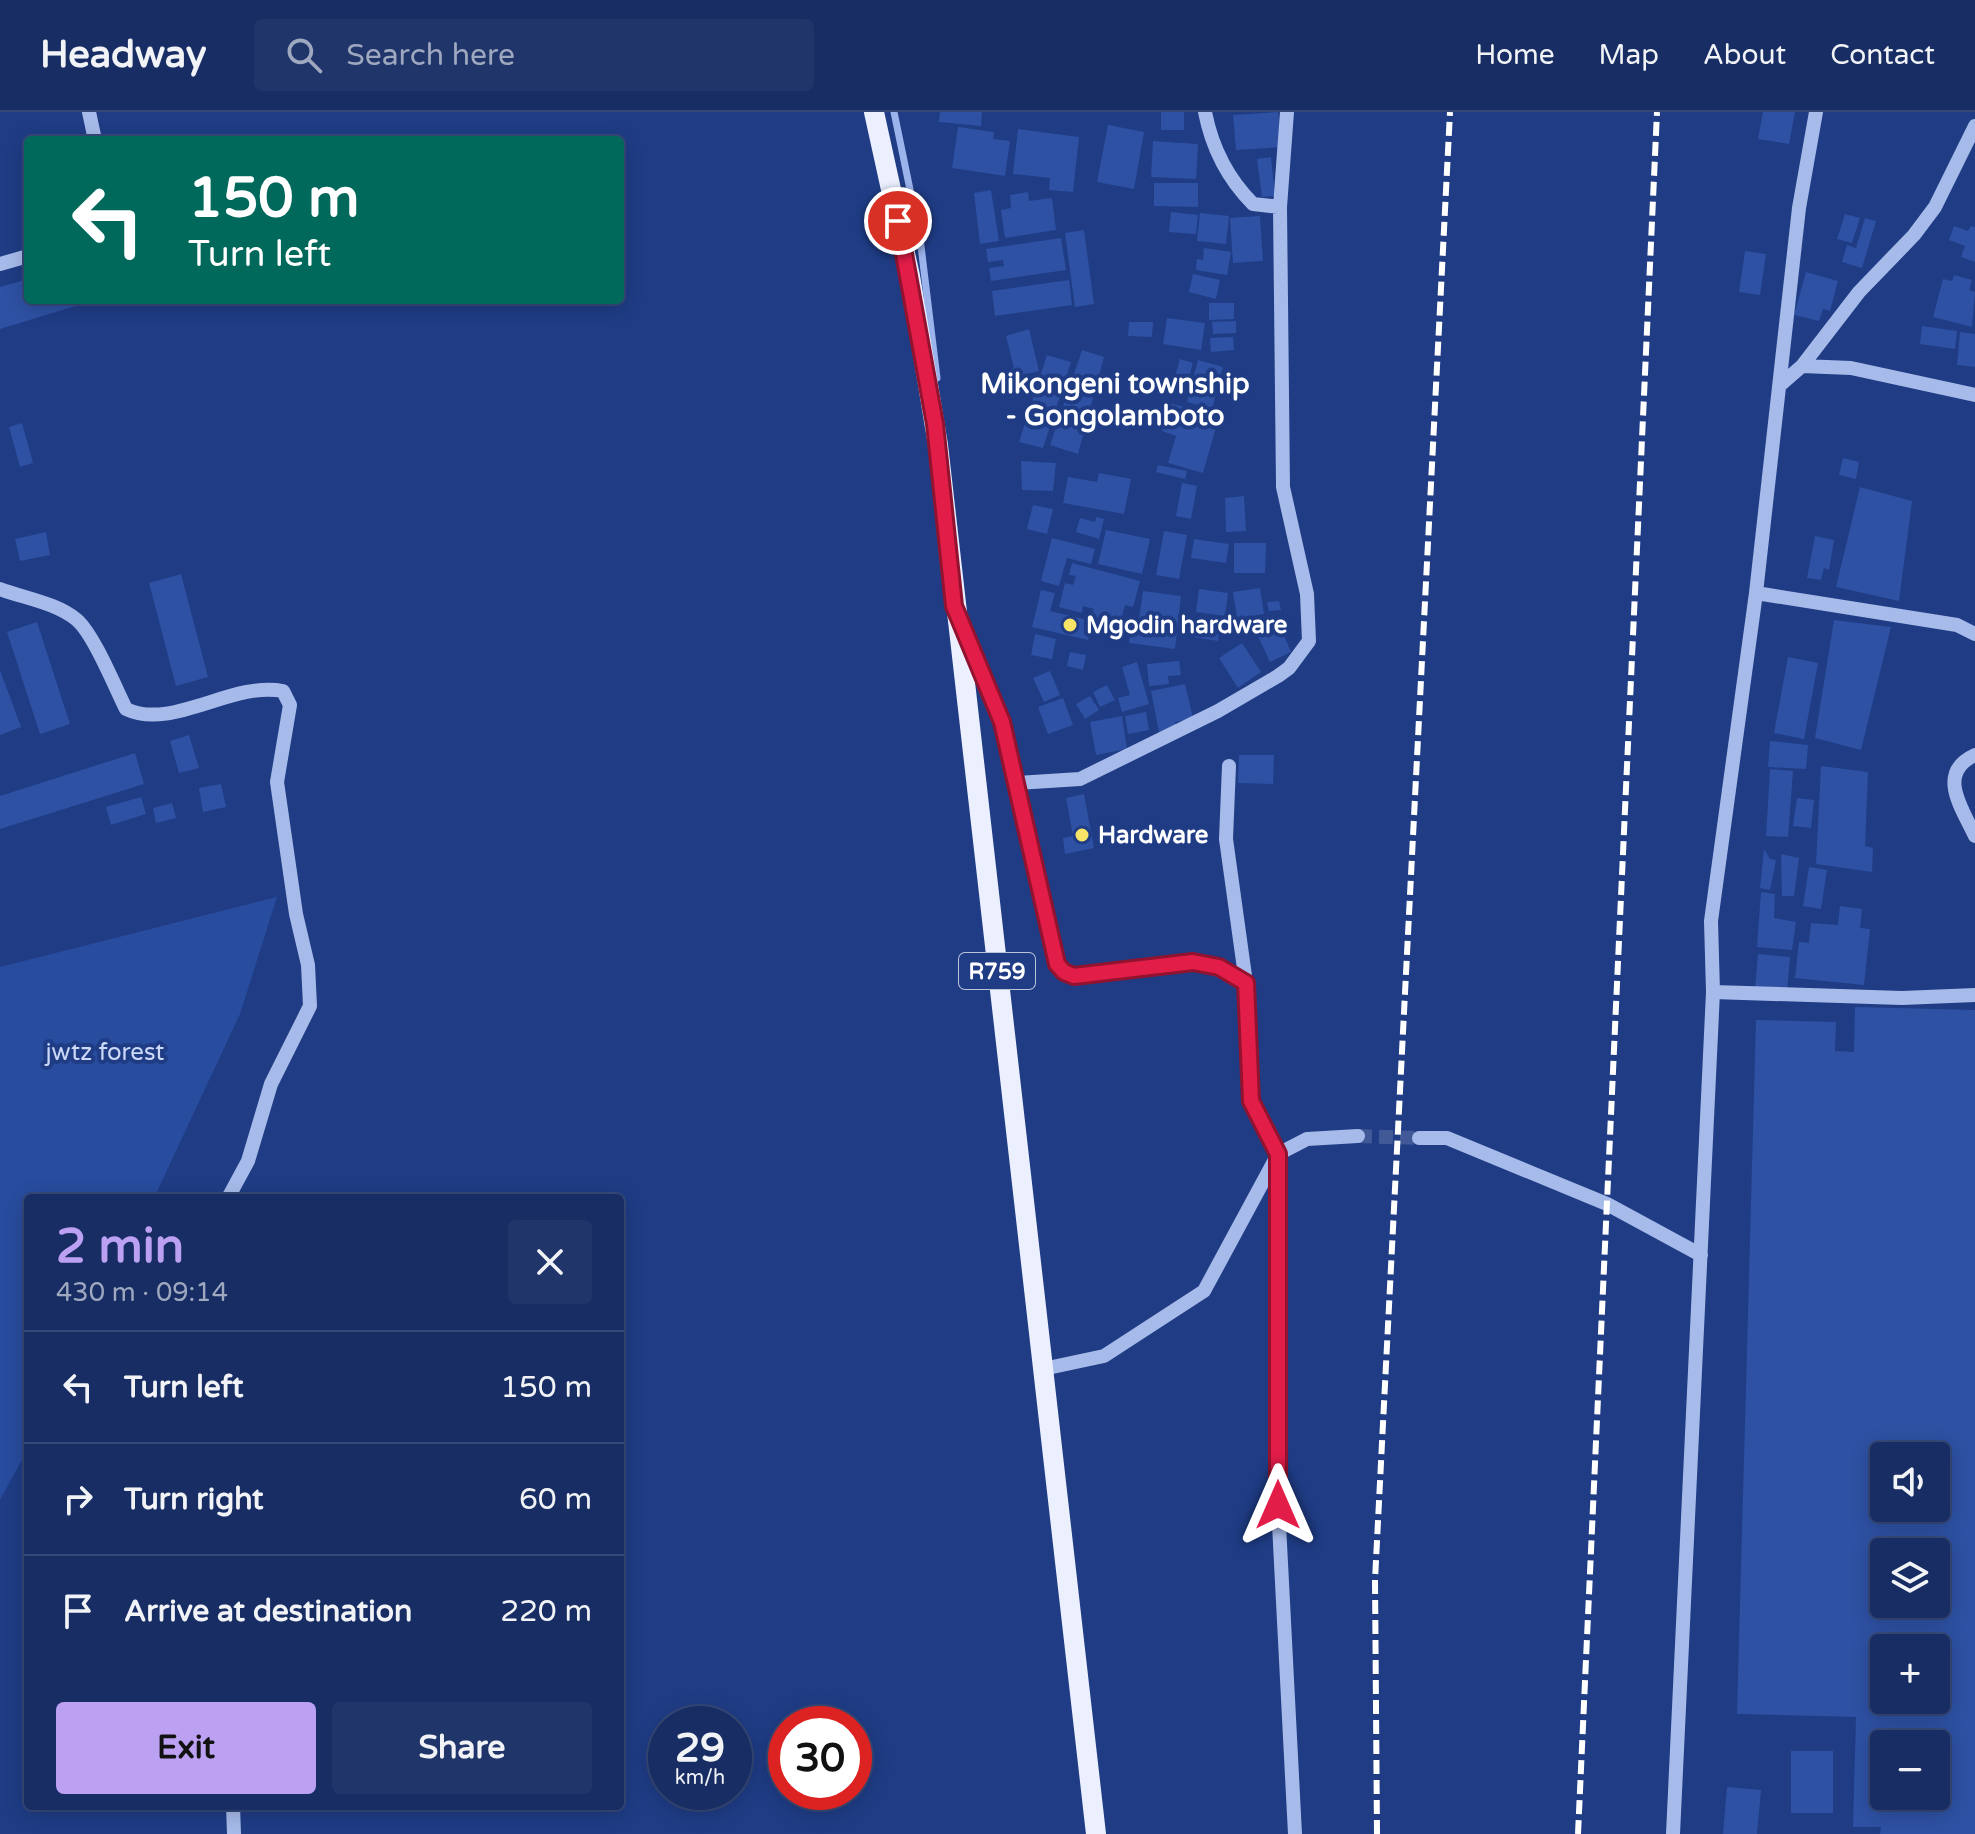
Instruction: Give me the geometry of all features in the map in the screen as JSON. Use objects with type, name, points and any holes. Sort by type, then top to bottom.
[{"type":"main road","name":"R759","points":[[874,112],[910,276],[931,403],[1096,1834]]},
{"type":"street","points":[[89,112],[94,136]]},
{"type":"street","points":[[1205,112],[1210,137],[1224,168],[1240,191],[1253,204],[1280,207]]},
{"type":"street","points":[[1017,783],[1080,779],[1218,711],[1278,676],[1289,668],[1309,641],[1307,594],[1283,487],[1280,207],[1287,112]]},
{"type":"street","points":[[1673,1834],[1713,992],[1711,921],[1756,593],[1799,208],[1816,112]]},
{"type":"street","points":[[1779,386],[1802,366],[1859,292],[1914,235],[1935,207],[1975,126]]},
{"type":"street","points":[[0,264],[24,257]]},
{"type":"street","points":[[1802,366],[1851,368],[1975,395]]},
{"type":"street","points":[[0,589],[77,620],[90,638],[126,709],[137,714],[175,711],[267,688],[283,691],[290,705],[277,782],[296,914],[308,965],[310,1006],[271,1084],[248,1161],[230,1194]]},
{"type":"street","points":[[1756,593],[1957,625],[1975,634]]},
{"type":"street","points":[[954,606],[1002,722],[1057,964],[1064,972],[1074,976],[1193,962],[1219,967],[1246,983]]},
{"type":"street","points":[[1975,755],[1961,762],[1953,775],[1956,794],[1975,836]]},
{"type":"street","points":[[1229,766],[1226,839],[1246,983],[1251,1101],[1278,1154],[1278,1505],[1295,1834]]},
{"type":"street","points":[[1713,992],[1902,998],[1975,995]]},
{"type":"street","points":[[1043,1369],[1104,1356],[1204,1291],[1278,1154],[1307,1139],[1358,1136]]},
{"type":"street","points":[[1419,1138],[1447,1138],[1607,1204],[1701,1255]]},
{"type":"street","points":[[233,1810],[234,1834]]},
{"type":"green space","name":"jwtz forest","points":[[277,897],[240,1014],[156,1194],[24,1194],[24,1456],[0,1500],[0,967]]},
{"type":"building","points":[[940,112],[982,112],[981,126],[939,122]]},
{"type":"building","points":[[1161,112],[1184,112],[1184,130],[1161,130]]},
{"type":"building","points":[[1278,112],[1282,147],[1236,150],[1233,115]]},
{"type":"building","points":[[1763,112],[1795,112],[1789,144],[1758,139]]},
{"type":"building","points":[[1108,125],[1144,132],[1134,189],[1097,182]]},
{"type":"building","points":[[958,127],[994,132],[993,139],[1010,141],[1005,176],[952,168]]},
{"type":"building","points":[[1018,129],[1079,137],[1073,192],[1049,190],[1050,178],[1013,174]]},
{"type":"building","points":[[1153,141],[1198,144],[1196,179],[1151,177]]},
{"type":"building","points":[[1271,157],[1275,196],[1262,197],[1257,159]]},
{"type":"building","points":[[1154,183],[1198,183],[1198,207],[1154,206]]},
{"type":"building","points":[[991,190],[999,241],[980,244],[974,193]]},
{"type":"building","points":[[1028,192],[1029,201],[1052,198],[1056,230],[1005,238],[1001,210],[1011,208],[1010,195]]},
{"type":"building","points":[[1171,212],[1198,215],[1196,234],[1169,232]]},
{"type":"building","points":[[1200,213],[1229,216],[1226,244],[1197,241]]},
{"type":"building","points":[[1845,214],[1860,218],[1852,243],[1837,239]]},
{"type":"building","points":[[1260,216],[1263,261],[1233,263],[1230,218]]},
{"type":"building","points":[[1865,218],[1876,221],[1862,268],[1842,262],[1847,245],[1856,248]]},
{"type":"building","points":[[1954,226],[1968,231],[1971,226],[1975,227],[1975,262],[1961,257],[1965,246],[1949,240]]},
{"type":"building","points":[[1084,230],[1094,304],[1075,307],[1065,233]]},
{"type":"building","points":[[1061,238],[1066,270],[991,281],[989,268],[1004,266],[1003,260],[988,262],[986,249]]},
{"type":"building","points":[[1204,248],[1231,252],[1227,275],[1196,270],[1197,259],[1203,260]]},
{"type":"building","points":[[1745,251],[1766,254],[1760,295],[1739,292]]},
{"type":"building","points":[[1806,272],[1838,281],[1830,311],[1823,309],[1819,321],[1794,315]]},
{"type":"building","points":[[1193,274],[1220,280],[1216,299],[1189,292]]},
{"type":"building","points":[[1954,275],[1972,280],[1969,290],[1975,292],[1972,327],[1933,317],[1943,279],[1952,281]]},
{"type":"building","points":[[24,280],[24,304],[82,304],[0,329],[0,287]]},
{"type":"building","points":[[1069,280],[1072,305],[995,316],[992,291]]},
{"type":"building","points":[[1209,303],[1234,303],[1234,319],[1209,320]]},
{"type":"building","points":[[1167,318],[1205,323],[1201,350],[1163,344]]},
{"type":"building","points":[[1236,321],[1236,333],[1213,334],[1212,322]]},
{"type":"building","points":[[1129,322],[1153,322],[1152,337],[1128,336]]},
{"type":"building","points":[[1922,326],[1957,331],[1955,349],[1920,344]]},
{"type":"building","points":[[1029,329],[1039,371],[1023,375],[1027,393],[1010,398],[1003,371],[1014,368],[1006,336]]},
{"type":"building","points":[[1960,332],[1975,334],[1975,367],[1957,365]]},
{"type":"building","points":[[1233,337],[1234,350],[1211,352],[1210,338]]},
{"type":"building","points":[[1082,350],[1104,357],[1078,454],[1050,445]]},
{"type":"building","points":[[1047,355],[1071,362],[1043,448],[1019,442]]},
{"type":"building","points":[[1180,359],[1193,363],[1186,386],[1173,383]]},
{"type":"building","points":[[1198,360],[1223,367],[1212,409],[1187,402]]},
{"type":"building","points":[[1170,403],[1219,417],[1203,473],[1168,463],[1176,436],[1162,431]]},
{"type":"building","points":[[22,423],[33,463],[20,467],[9,427]]},
{"type":"building","points":[[1843,458],[1859,462],[1856,479],[1839,475]]},
{"type":"building","points":[[1021,461],[1056,463],[1053,491],[1022,490]]},
{"type":"building","points":[[1158,465],[1187,471],[1185,479],[1156,472]]},
{"type":"building","points":[[1099,473],[1131,479],[1124,514],[1063,503],[1068,477],[1097,482]]},
{"type":"building","points":[[1182,483],[1197,486],[1191,519],[1176,516]]},
{"type":"building","points":[[1860,487],[1912,501],[1899,601],[1836,587]]},
{"type":"building","points":[[1244,496],[1246,531],[1226,532],[1225,498]]},
{"type":"building","points":[[1033,505],[1053,509],[1047,534],[1027,529]]},
{"type":"building","points":[[1096,517],[1104,519],[1099,539],[1076,532],[1080,518],[1095,522]]},
{"type":"building","points":[[1106,530],[1150,539],[1142,574],[1098,564]]},
{"type":"building","points":[[1164,531],[1187,535],[1179,579],[1156,575]]},
{"type":"building","points":[[46,532],[50,555],[20,561],[15,539]]},
{"type":"building","points":[[1815,536],[1834,540],[1829,570],[1824,568],[1821,580],[1807,578]]},
{"type":"building","points":[[1052,538],[1095,549],[1091,564],[1067,558],[1059,586],[1041,581]]},
{"type":"building","points":[[1194,539],[1229,544],[1226,563],[1191,558]]},
{"type":"building","points":[[1234,543],[1266,543],[1265,573],[1234,573]]},
{"type":"building","points":[[1072,563],[1140,581],[1133,607],[1125,605],[1120,624],[1092,617],[1094,609],[1083,606],[1082,613],[1059,607],[1065,583],[1073,585],[1076,576],[1069,575]]},
{"type":"building","points":[[181,574],[208,677],[176,686],[149,583]]},
{"type":"building","points":[[1260,588],[1264,614],[1237,618],[1233,592]]},
{"type":"building","points":[[1199,589],[1228,593],[1225,616],[1196,612]]},
{"type":"building","points":[[1041,590],[1055,593],[1050,611],[1092,621],[1088,640],[1032,627]]},
{"type":"building","points":[[1143,591],[1181,596],[1175,649],[1129,643],[1131,626],[1138,626]]},
{"type":"building","points":[[1279,601],[1281,610],[1269,611],[1267,602]]},
{"type":"building","points":[[1195,619],[1220,622],[1218,641],[1192,637]]},
{"type":"building","points":[[1834,620],[1891,627],[1861,750],[1815,738]]},
{"type":"building","points":[[37,622],[70,724],[40,734],[7,632]]},
{"type":"building","points":[[1280,626],[1291,652],[1270,662],[1258,636]]},
{"type":"building","points":[[1035,634],[1056,639],[1052,659],[1031,655]]},
{"type":"building","points":[[1242,643],[1261,672],[1238,688],[1219,658]]},
{"type":"building","points":[[1070,652],[1086,655],[1083,670],[1067,666]]},
{"type":"building","points":[[1788,657],[1818,663],[1804,739],[1774,733]]},
{"type":"building","points":[[1179,661],[1181,675],[1168,676],[1169,684],[1149,686],[1147,664]]},
{"type":"building","points":[[1137,662],[1149,704],[1122,712],[1118,698],[1130,695],[1122,667]]},
{"type":"building","points":[[0,670],[21,727],[0,735]]},
{"type":"building","points":[[1050,671],[1060,695],[1044,702],[1033,678]]},
{"type":"building","points":[[1185,684],[1193,718],[1175,722],[1176,728],[1159,732],[1151,691]]},
{"type":"building","points":[[1107,685],[1115,700],[1100,707],[1093,692]]},
{"type":"building","points":[[1090,696],[1099,710],[1085,719],[1076,704]]},
{"type":"building","points":[[1063,698],[1073,725],[1048,734],[1038,707]]},
{"type":"building","points":[[1146,712],[1149,730],[1128,734],[1125,716]]},
{"type":"building","points":[[1122,716],[1127,749],[1096,755],[1090,722]]},
{"type":"building","points":[[189,735],[199,768],[179,773],[170,741]]},
{"type":"building","points":[[1770,741],[1808,745],[1806,769],[1768,767]]},
{"type":"building","points":[[135,753],[144,784],[0,829],[0,796]]},
{"type":"building","points":[[1239,755],[1274,755],[1273,784],[1238,783]]},
{"type":"building","points":[[1821,766],[1868,772],[1865,846],[1873,848],[1872,872],[1816,864]]},
{"type":"building","points":[[1770,769],[1793,771],[1788,837],[1766,836]]},
{"type":"building","points":[[221,784],[226,807],[203,812],[199,788]]},
{"type":"building","points":[[1084,794],[1094,848],[1065,854],[1063,838],[1073,836],[1066,798]]},
{"type":"building","points":[[141,797],[146,814],[111,825],[106,807]]},
{"type":"building","points":[[1797,798],[1814,800],[1811,828],[1793,826]]},
{"type":"building","points":[[172,803],[176,818],[156,823],[153,808]]},
{"type":"building","points":[[1764,849],[1770,859],[1776,860],[1770,890],[1760,888]]},
{"type":"building","points":[[1781,854],[1799,858],[1794,896],[1782,896]]},
{"type":"building","points":[[1809,867],[1827,870],[1821,909],[1803,906]]},
{"type":"building","points":[[1761,892],[1775,894],[1774,918],[1796,922],[1792,950],[1757,947]]},
{"type":"building","points":[[1840,906],[1862,909],[1860,928],[1870,929],[1864,985],[1795,978],[1799,942],[1809,943],[1811,923],[1838,925]]},
{"type":"building","points":[[1758,954],[1790,957],[1787,991],[1755,989]]},
{"type":"building","points":[[1855,1007],[1975,1010],[1975,1834],[1880,1834],[1881,1827],[1853,1827],[1856,1717],[1737,1714],[1756,1020],[1836,1022],[1835,1051],[1854,1052]]},
{"type":"building","points":[[1791,1751],[1833,1751],[1833,1813],[1791,1813]]},
{"type":"building","points":[[1727,1787],[1761,1790],[1757,1834],[1723,1834]]},
{"type":"waterway","points":[[894,112],[920,238],[937,378]]},
{"type":"tunnel","points":[[1358,1136],[1419,1138]]},
{"type":"railway","points":[[1377,1834],[1375,1580],[1450,112]]},
{"type":"railway","points":[[1578,1834],[1657,112]]},
{"type":"place","name":"Mgodin hardware","points":[[1070,625]]},
{"type":"place","name":"Hardware","points":[[1082,835]]},
{"type":"district","name":"Mikongeni township - Gongolamboto","points":[[1115,399]]},
{"type":"route","points":[[898,221],[935,424],[954,606],[1002,722],[1057,964],[1064,972],[1074,976],[1193,962],[1219,967],[1246,983],[1251,1101],[1278,1154],[1278,1505]]}]
